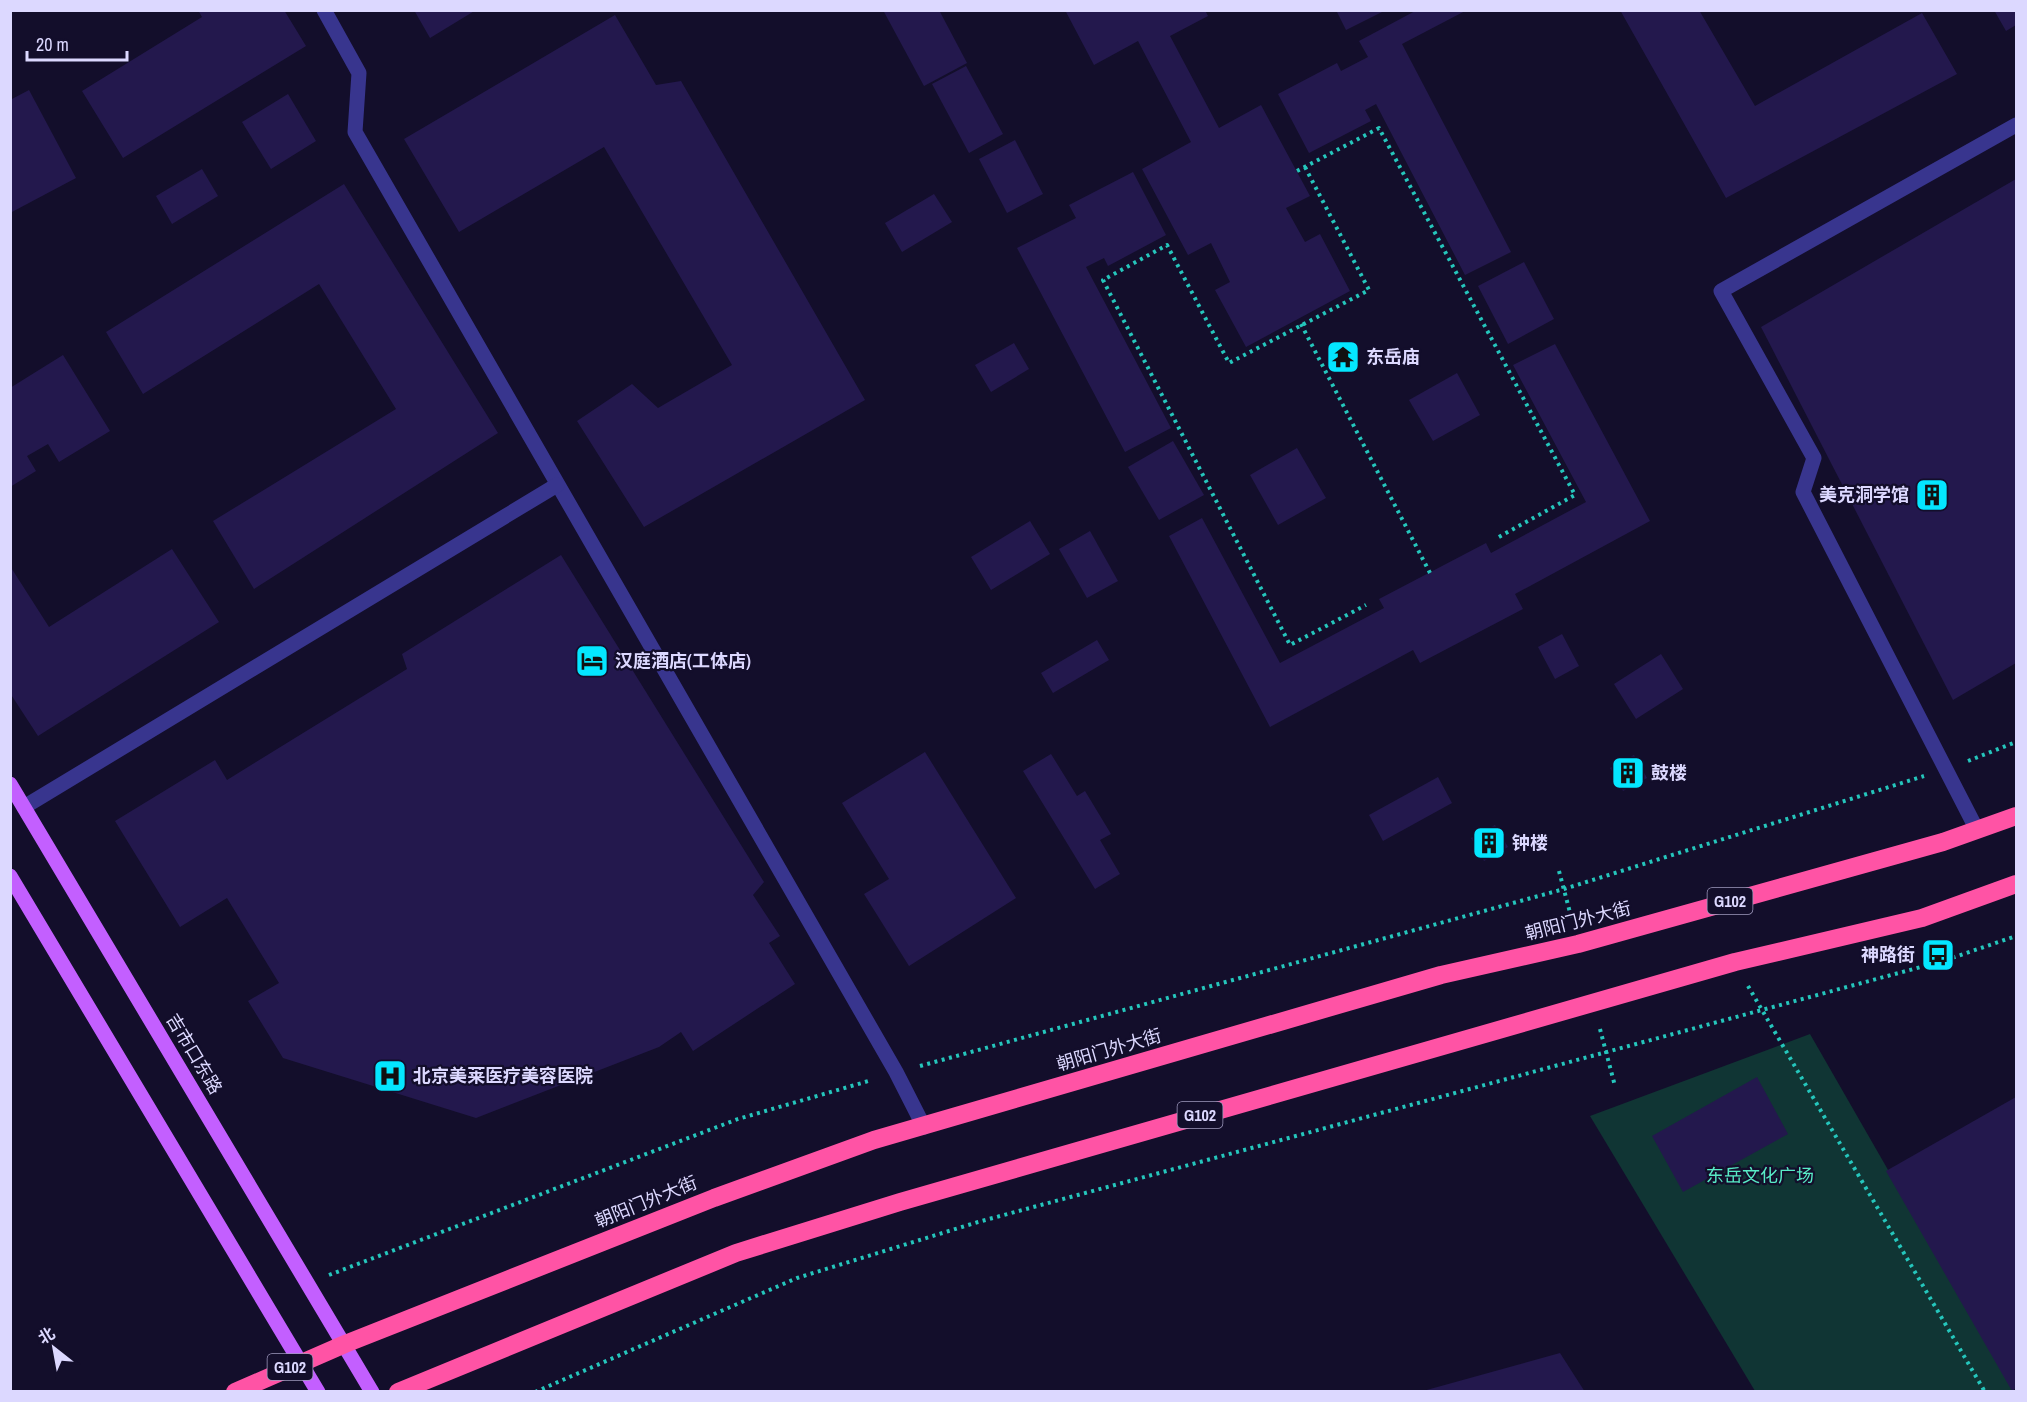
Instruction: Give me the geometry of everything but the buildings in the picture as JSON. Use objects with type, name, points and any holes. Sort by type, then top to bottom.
[{"type":"highway","name":"朝阳门外大街","points":[[235,1392],[345,1344],[714,1198],[874,1140],[1441,975],[1578,944],[1943,842],[2016,816]]},
{"type":"highway","name":"G102","points":[[398,1392],[736,1252],[900,1202],[1735,962],[1922,918],[2016,884]]},
{"type":"main road","name":"吉市口东路","points":[[10,784],[372,1392]]},
{"type":"main road","points":[[10,876],[318,1392]]},
{"type":"street","points":[[324,10],[359,73],[355,132],[896,1072],[924,1127]]},
{"type":"street","points":[[1977,830],[1803,492],[1814,458],[1721,291],[2016,125]]},
{"type":"street","points":[[24,807],[557,485]]},
{"type":"path","points":[[1297,171],[1378,128],[1575,495],[1497,538]]},
{"type":"path","points":[[1305,167],[1369,290],[1229,363],[1167,245],[1103,280],[1290,645],[1366,605]]},
{"type":"path","points":[[1301,324],[1430,573]]},
{"type":"path","points":[[308,1283],[738,1119],[896,1072],[1564,889],[1947,768],[2016,742]]},
{"type":"path","points":[[535,1392],[797,1278],[978,1222],[1943,961],[2016,936]]},
{"type":"path","points":[[1735,962],[1984,1392]]},
{"type":"green space","name":"东岳文化广场","points":[[1810,1034],[2015,1391],[1755,1391],[1590,1116]]},
{"type":"place","name":"东岳庙","points":[[1343,357]]},
{"type":"place","name":"美克洞学馆","points":[[1932,495]]},
{"type":"place","name":"汉庭酒店(工体店)","points":[[592,661]]},
{"type":"place","name":"鼓楼","points":[[1628,773]]},
{"type":"place","name":"钟楼","points":[[1489,843]]},
{"type":"place","name":"神路街","points":[[1938,955]]},
{"type":"place","name":"北京美莱医疗美容医院","points":[[390,1076]]}]
